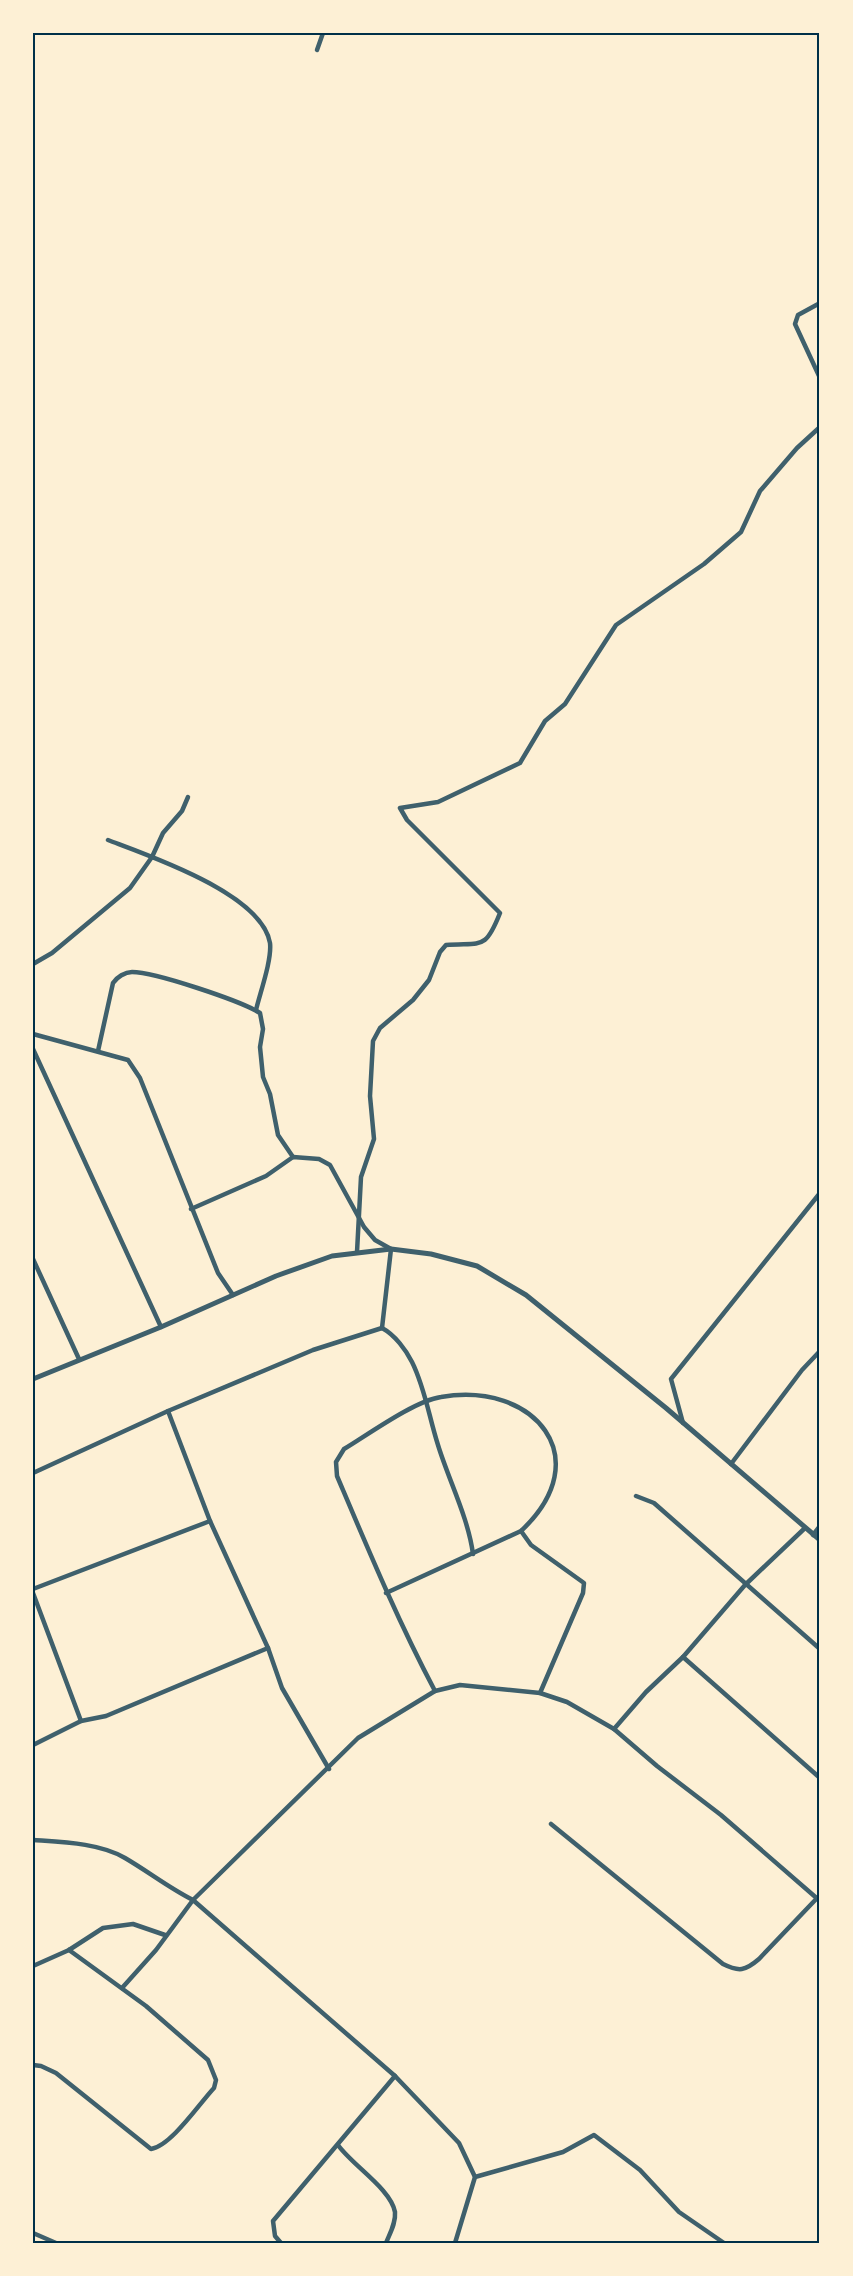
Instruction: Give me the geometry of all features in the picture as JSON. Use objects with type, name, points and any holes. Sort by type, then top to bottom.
[{"type":"street","points":[[317,50],[323,33]]},
{"type":"street","points":[[820,303],[798,315],[795,324],[820,378]]},
{"type":"street","points":[[357,1252],[360,1177],[374,1139],[370,1096],[373,1041],[380,1028],[412,1000],[429,980],[440,952],[446,945],[478,946],[487,939],[500,913],[407,820],[400,808],[438,802],[520,763],[545,721],[565,704],[616,625],[704,564],[741,532],[760,491],[820,427]]},
{"type":"street","points":[[33,964],[52,953],[130,888],[152,857],[163,833],[182,811],[188,798]]},
{"type":"street","points":[[108,840],[152,857],[207,883],[232,898],[265,927],[270,950],[256,1010]]},
{"type":"street","points":[[98,1051],[113,983],[117,976],[132,972],[217,994],[256,1010],[260,1013],[263,1029],[260,1047],[263,1077],[270,1094],[278,1135],[293,1157]]},
{"type":"street","points":[[33,1034],[128,1060],[140,1078],[218,1274],[233,1294]]},
{"type":"street","points":[[33,1049],[161,1327]]},
{"type":"street","points":[[191,1209],[266,1176],[293,1157],[319,1159],[330,1165],[357,1216],[375,1240],[391,1249]]},
{"type":"street","points":[[683,1422],[671,1379],[820,1193]]},
{"type":"street","points":[[382,1328],[391,1249]]},
{"type":"street","points":[[33,1379],[161,1327],[233,1294],[332,1256],[391,1249],[430,1254],[477,1266],[526,1295],[683,1422],[820,1540]]},
{"type":"street","points":[[33,1259],[79,1359]]},
{"type":"street","points":[[382,1328],[407,1354],[427,1400],[437,1442],[470,1536],[473,1554]]},
{"type":"street","points":[[33,1473],[168,1411],[313,1350],[382,1328]]},
{"type":"street","points":[[731,1464],[802,1370],[820,1352]]},
{"type":"street","points":[[386,1593],[521,1531],[544,1505],[554,1479],[554,1454],[543,1428],[534,1416],[500,1398],[460,1394],[427,1400],[344,1449],[336,1462],[338,1476],[386,1593],[435,1691]]},
{"type":"street","points":[[168,1411],[210,1521],[268,1648],[282,1688],[329,1769]]},
{"type":"street","points":[[636,1496],[654,1503],[820,1649]]},
{"type":"street","points":[[81,1721],[33,1591],[210,1521]]},
{"type":"street","points":[[813,1535],[820,1526]]},
{"type":"street","points":[[614,1729],[646,1692],[683,1657],[745,1585],[805,1528]]},
{"type":"street","points":[[521,1531],[531,1545],[584,1583],[583,1593],[540,1692]]},
{"type":"street","points":[[33,1745],[81,1721],[106,1716],[268,1648]]},
{"type":"street","points":[[683,1657],[820,1778]]},
{"type":"street","points":[[122,1988],[156,1950],[193,1900],[329,1769],[358,1738],[435,1691],[460,1685],[540,1692],[567,1702],[614,1729],[819,1898],[759,1959],[748,1968],[738,1971],[723,1964],[551,1824]]},
{"type":"street","points":[[33,1840],[93,1847],[123,1857],[170,1889],[193,1900],[395,2076],[459,2143],[475,2176],[455,2243]]},
{"type":"street","points":[[33,1966],[69,1950],[103,1928],[133,1924],[165,1935]]},
{"type":"street","points":[[33,2065],[56,2073],[151,2149],[160,2148],[214,2088],[216,2080],[208,2060],[146,2006],[69,1950]]},
{"type":"street","points":[[281,2243],[275,2236],[273,2221],[395,2076]]},
{"type":"street","points":[[475,2176],[563,2151],[594,2135],[640,2170],[679,2212],[724,2243]]},
{"type":"street","points":[[338,2145],[381,2189],[394,2210],[394,2226],[386,2243]]},
{"type":"street","points":[[33,2233],[46,2236],[56,2243]]}]
